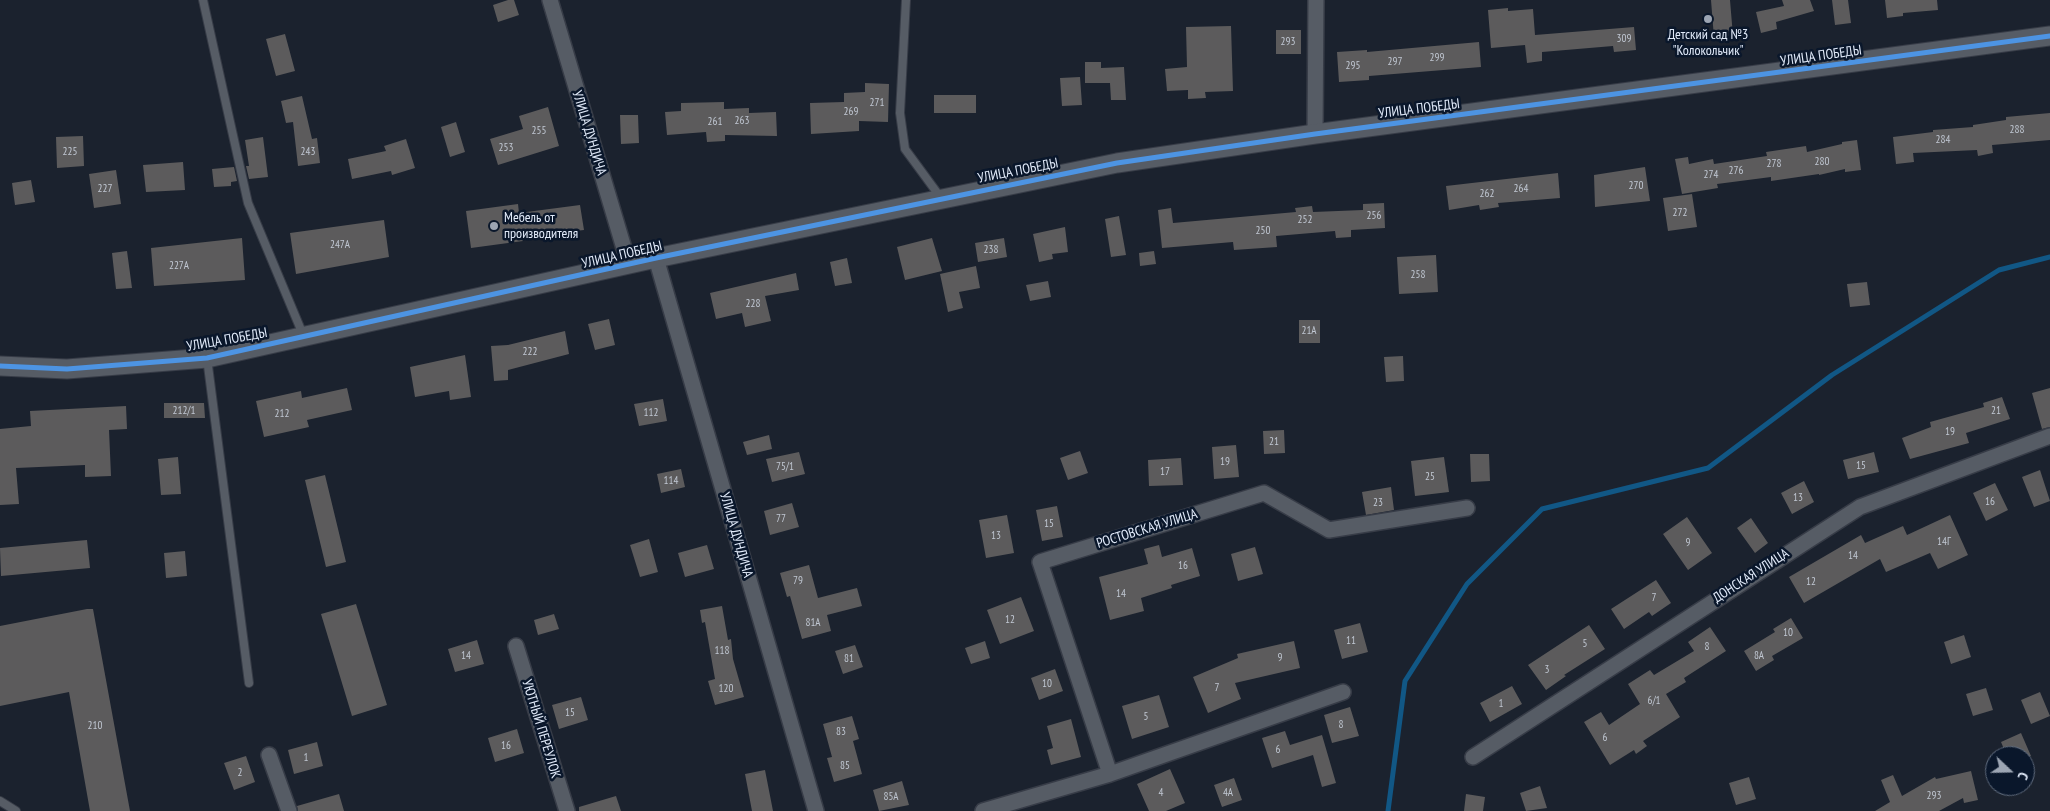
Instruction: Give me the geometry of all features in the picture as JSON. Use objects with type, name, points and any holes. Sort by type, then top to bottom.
[{"type":"street","name":"УЛИЦА ДУНДИЧА","points":[[550,0],[629,265]]},
{"type":"street","points":[[1315,134],[1316,0]]},
{"type":"street","name":"УЛИЦА ПОБЕДЫ","points":[[0,366],[66,369],[207,358],[656,258],[1117,163],[1315,134],[2050,36]]},
{"type":"street","name":"УЛИЦА ДУНДИЧА","points":[[656,258],[816,811]]},
{"type":"street","name":"ДОНСКАЯ УЛИЦА","points":[[1473,757],[1860,507],[2050,436]]},
{"type":"street","name":"РОСТОВСКАЯ УЛИЦА","points":[[1110,774],[1040,562],[1264,493],[1328,530],[1467,508]]},
{"type":"street","name":"УЮТНЫЙ ПЕРЕУЛОК","points":[[516,646],[567,811]]},
{"type":"street","points":[[983,811],[1110,774],[1343,692]]},
{"type":"street","points":[[269,755],[289,811]]},
{"type":"lane","points":[[204,0],[248,203],[304,337]]},
{"type":"lane","points":[[906,0],[900,113],[905,149],[941,198]]},
{"type":"lane","points":[[207,358],[249,683]]},
{"type":"lane","points":[[0,801],[16,811]]},
{"type":"building","points":[[514,0],[519,15],[498,22],[493,5]]},
{"type":"building","points":[[1711,0],[1730,0],[1733,36],[1714,38]]},
{"type":"building","points":[[1782,0],[1810,0],[1814,11],[1776,22],[1777,29],[1761,33],[1756,12],[1784,6]]},
{"type":"building","points":[[1832,0],[1848,0],[1851,23],[1835,25]]},
{"type":"building","points":[[1885,0],[1937,0],[1938,10],[1903,13],[1903,16],[1887,18]]},
{"type":"building","points":[[1508,8],[1508,11],[1533,9],[1535,35],[1634,27],[1636,50],[1614,52],[1613,46],[1542,52],[1542,61],[1527,63],[1525,45],[1491,48],[1488,10]]},
{"type":"building","points":[[1231,26],[1233,91],[1205,92],[1206,98],[1188,99],[1188,90],[1167,91],[1165,69],[1187,67],[1186,27]]},
{"type":"building","points":[[1276,30],[1301,30],[1301,54],[1276,54]]},
{"type":"building","points":[[285,34],[295,71],[276,76],[266,39]]},
{"type":"building","points":[[1479,42],[1481,67],[1369,76],[1369,80],[1339,82],[1337,52],[1367,50],[1367,52]]},
{"type":"building","points":[[1085,62],[1101,62],[1101,68],[1124,67],[1126,100],[1111,100],[1110,83],[1085,83]]},
{"type":"building","points":[[1080,77],[1082,105],[1062,106],[1060,78]]},
{"type":"building","points":[[865,83],[889,84],[888,122],[859,121],[859,131],[811,134],[810,103],[844,102],[844,93],[865,92]]},
{"type":"building","points":[[934,95],[976,95],[976,113],[934,113]]},
{"type":"building","points":[[302,96],[312,139],[317,138],[320,163],[298,166],[293,122],[286,123],[281,101]]},
{"type":"building","points":[[724,102],[724,109],[749,108],[749,113],[776,112],[777,136],[725,135],[725,141],[707,142],[706,132],[667,135],[665,112],[681,111],[681,103]]},
{"type":"building","points":[[548,107],[559,146],[498,165],[490,139],[523,129],[519,116]]},
{"type":"building","points":[[2050,113],[2050,140],[1992,145],[1993,153],[1978,156],[1977,150],[1913,153],[1914,162],[1896,164],[1893,137],[1933,132],[1933,130],[1973,127],[1973,125],[2006,120],[2006,117]]},
{"type":"building","points":[[620,115],[638,115],[639,143],[621,144]]},
{"type":"building","points":[[456,122],[465,152],[450,157],[441,127]]},
{"type":"building","points":[[83,136],[84,166],[57,168],[56,137]]},
{"type":"building","points":[[263,137],[268,177],[249,179],[246,166],[249,166],[245,140]]},
{"type":"building","points":[[406,139],[415,168],[392,175],[391,171],[352,179],[348,159],[386,151],[384,146]]},
{"type":"building","points":[[1857,140],[1861,170],[1845,172],[1845,169],[1819,175],[1771,181],[1771,177],[1717,184],[1718,188],[1682,194],[1675,159],[1688,157],[1689,164],[1713,159],[1714,164],[1767,156],[1766,152],[1806,146],[1807,152],[1842,144],[1842,142]]},
{"type":"building","points":[[183,162],[185,190],[146,192],[143,165]]},
{"type":"building","points":[[234,167],[237,181],[231,182],[231,186],[214,187],[212,169]]},
{"type":"building","points":[[1645,167],[1650,201],[1595,207],[1594,175]]},
{"type":"building","points":[[116,170],[121,204],[94,208],[89,174]]},
{"type":"building","points":[[1558,173],[1560,198],[1498,203],[1499,207],[1480,210],[1479,205],[1449,210],[1446,186]]},
{"type":"building","points":[[31,180],[35,202],[15,205],[12,183]]},
{"type":"building","points":[[1692,194],[1697,227],[1668,231],[1663,198]]},
{"type":"building","points":[[1384,203],[1385,228],[1351,230],[1351,237],[1336,238],[1335,231],[1276,236],[1277,247],[1234,250],[1233,242],[1162,248],[1158,210],[1171,208],[1173,223],[1296,212],[1295,208],[1312,206],[1313,212],[1363,210],[1363,204]]},
{"type":"building","points":[[518,204],[519,213],[580,205],[584,230],[522,237],[523,241],[471,248],[466,211]]},
{"type":"building","points":[[1119,216],[1126,255],[1111,257],[1105,219]]},
{"type":"building","points":[[384,220],[389,257],[296,274],[290,233]]},
{"type":"building","points":[[1065,227],[1068,252],[1052,254],[1053,259],[1039,262],[1033,234]]},
{"type":"building","points":[[242,238],[245,280],[154,286],[151,248]]},
{"type":"building","points":[[932,238],[942,271],[905,280],[897,247]]},
{"type":"building","points":[[1004,238],[1007,257],[978,262],[975,243]]},
{"type":"building","points":[[127,251],[132,288],[116,289],[112,253]]},
{"type":"building","points":[[1154,251],[1156,264],[1140,266],[1139,253]]},
{"type":"building","points":[[1436,255],[1438,292],[1399,294],[1397,257]]},
{"type":"building","points":[[847,258],[852,283],[835,286],[830,262]]},
{"type":"building","points":[[976,266],[980,288],[959,292],[963,308],[948,312],[940,274]]},
{"type":"building","points":[[796,273],[799,290],[765,296],[771,321],[745,327],[742,313],[716,319],[710,293]]},
{"type":"building","points":[[1048,281],[1051,297],[1030,301],[1026,285]]},
{"type":"building","points":[[1867,282],[1870,305],[1850,307],[1847,284]]},
{"type":"building","points":[[609,319],[615,345],[595,350],[588,324]]},
{"type":"building","points":[[1299,320],[1320,320],[1320,343],[1299,343]]},
{"type":"building","points":[[565,331],[569,354],[508,370],[508,380],[494,381],[491,346],[508,345]]},
{"type":"building","points":[[465,355],[471,397],[450,400],[449,391],[415,397],[410,367]]},
{"type":"building","points":[[1403,356],[1404,381],[1386,382],[1384,357]]},
{"type":"building","points":[[347,388],[352,410],[307,420],[309,427],[264,437],[256,401],[301,391],[302,398]]},
{"type":"building","points":[[2050,388],[2050,427],[2042,429],[2032,393]]},
{"type":"building","points":[[2002,397],[2010,419],[1966,433],[1969,443],[1910,459],[1902,438],[1931,427],[1930,422],[1984,407],[1983,403]]},
{"type":"building","points":[[663,399],[667,421],[639,426],[634,404]]},
{"type":"building","points":[[164,403],[204,403],[205,418],[164,418]]},
{"type":"building","points":[[126,406],[127,429],[109,430],[111,476],[85,477],[85,465],[16,468],[19,504],[0,505],[0,429],[31,426],[30,411]]},
{"type":"building","points":[[1284,430],[1285,453],[1264,454],[1263,431]]},
{"type":"building","points":[[769,435],[772,449],[747,455],[743,442]]},
{"type":"building","points":[[1236,445],[1239,477],[1214,479],[1212,447]]},
{"type":"building","points":[[1080,451],[1088,473],[1068,480],[1060,458]]},
{"type":"building","points":[[799,452],[805,474],[772,482],[766,459]]},
{"type":"building","points":[[1874,452],[1879,472],[1848,479],[1843,460]]},
{"type":"building","points":[[1470,454],[1489,454],[1490,481],[1471,482]]},
{"type":"building","points":[[178,457],[181,494],[161,495],[158,459]]},
{"type":"building","points":[[1444,457],[1449,492],[1415,496],[1411,461]]},
{"type":"building","points":[[1181,458],[1183,485],[1149,486],[1148,460]]},
{"type":"building","points":[[681,469],[685,487],[661,493],[657,474]]},
{"type":"building","points":[[2040,470],[2050,501],[2034,507],[2022,477]]},
{"type":"building","points":[[325,475],[346,562],[326,567],[305,480]]},
{"type":"building","points":[[1804,481],[1814,502],[1792,514],[1781,493]]},
{"type":"building","points":[[1995,483],[2008,510],[1986,521],[1973,493]]},
{"type":"building","points":[[1391,487],[1394,510],[1366,515],[1362,492]]},
{"type":"building","points":[[792,503],[799,527],[770,535],[764,511]]},
{"type":"building","points":[[1057,506],[1063,537],[1042,541],[1036,510]]},
{"type":"building","points":[[1007,515],[1014,553],[986,558],[979,520]]},
{"type":"building","points":[[1950,515],[1968,555],[1938,569],[1930,553],[1886,572],[1880,559],[1804,603],[1789,577],[1861,535],[1865,543],[1903,526],[1907,535]]},
{"type":"building","points":[[1687,517],[1712,553],[1688,570],[1663,534]]},
{"type":"building","points":[[1751,518],[1768,543],[1755,553],[1737,528]]},
{"type":"building","points":[[649,539],[658,572],[640,577],[630,545]]},
{"type":"building","points":[[87,540],[90,568],[1,576],[0,548]]},
{"type":"building","points":[[707,545],[714,569],[685,577],[678,553]]},
{"type":"building","points":[[1159,545],[1162,557],[1192,548],[1200,576],[1171,585],[1172,588],[1141,598],[1144,611],[1110,620],[1099,577],[1148,564],[1144,549]]},
{"type":"building","points":[[1255,547],[1263,574],[1238,581],[1231,554]]},
{"type":"building","points":[[185,551],[187,576],[166,578],[164,553]]},
{"type":"building","points":[[809,565],[818,598],[857,588],[862,606],[827,615],[831,631],[802,639],[790,596],[787,597],[780,573]]},
{"type":"building","points":[[1656,580],[1671,603],[1652,616],[1649,612],[1624,629],[1611,609]]},
{"type":"building","points":[[1021,597],[1034,631],[1000,644],[987,610]]},
{"type":"building","points":[[356,604],[387,705],[352,716],[321,614]]},
{"type":"building","points":[[722,606],[728,640],[731,639],[733,659],[744,697],[715,705],[708,681],[715,679],[705,622],[702,623],[700,610]]},
{"type":"building","points":[[93,609],[130,811],[90,811],[69,692],[0,706],[0,626]]},
{"type":"building","points":[[554,614],[559,629],[538,635],[534,620]]},
{"type":"building","points":[[1791,618],[1803,638],[1772,656],[1774,660],[1756,671],[1744,651],[1775,632],[1773,629]]},
{"type":"building","points":[[1360,623],[1368,652],[1342,659],[1334,630]]},
{"type":"building","points":[[1589,625],[1605,649],[1564,675],[1566,676],[1546,690],[1528,665]]},
{"type":"building","points":[[1710,627],[1726,651],[1684,678],[1686,682],[1666,694],[1680,717],[1643,741],[1647,746],[1636,754],[1634,750],[1610,765],[1584,722],[1601,712],[1609,725],[1640,704],[1628,684],[1650,670],[1654,675],[1694,651],[1688,642]]},
{"type":"building","points":[[1964,635],[1971,657],[1951,664],[1944,642]]},
{"type":"building","points":[[477,640],[484,664],[455,672],[448,649]]},
{"type":"building","points":[[985,641],[990,658],[971,664],[965,648]]},
{"type":"building","points":[[1294,641],[1300,668],[1235,683],[1241,699],[1208,713],[1193,677],[1238,658],[1237,654]]},
{"type":"building","points":[[855,645],[863,667],[843,674],[835,651]]},
{"type":"building","points":[[1055,669],[1063,691],[1039,700],[1031,678]]},
{"type":"building","points":[[1512,686],[1522,704],[1490,722],[1480,703]]},
{"type":"building","points":[[1986,688],[1993,710],[1973,716],[1966,694]]},
{"type":"building","points":[[2040,692],[2050,716],[2031,724],[2021,700]]},
{"type":"building","points":[[1159,695],[1169,727],[1132,739],[1122,706]]},
{"type":"building","points":[[581,697],[588,720],[559,729],[552,705]]},
{"type":"building","points":[[1350,707],[1359,736],[1332,743],[1324,715]]},
{"type":"building","points":[[852,716],[859,739],[853,741],[862,774],[834,782],[827,758],[832,757],[823,724]]},
{"type":"building","points":[[1071,719],[1081,757],[1051,765],[1047,750],[1053,748],[1047,726]]},
{"type":"building","points":[[517,729],[524,753],[495,762],[488,738]]},
{"type":"building","points":[[1285,731],[1290,745],[1322,735],[1336,783],[1322,787],[1313,755],[1272,768],[1262,738]]},
{"type":"building","points":[[2021,733],[2027,746],[2003,746],[2001,742]]},
{"type":"building","points":[[317,742],[323,766],[294,774],[288,750]]},
{"type":"building","points":[[246,756],[255,782],[234,790],[224,763]]},
{"type":"building","points":[[1170,769],[1185,803],[1166,811],[1149,811],[1137,784]]},
{"type":"building","points":[[765,770],[773,811],[752,811],[745,774]]},
{"type":"building","points":[[1971,771],[1978,800],[1964,803],[1963,798],[1939,811],[1875,811],[1890,802],[1881,780],[1893,775],[1902,796],[1935,777],[1936,779]]},
{"type":"building","points":[[1749,777],[1756,799],[1736,805],[1729,783]]},
{"type":"building","points":[[1234,778],[1242,800],[1222,807],[1214,785]]},
{"type":"building","points":[[902,781],[909,805],[879,811],[873,790]]},
{"type":"building","points":[[1540,786],[1547,808],[1526,811],[1520,793]]},
{"type":"building","points":[[339,794],[344,811],[298,811],[297,806]]},
{"type":"building","points":[[1466,794],[1485,797],[1483,811],[1464,811]]},
{"type":"building","points":[[616,796],[621,811],[579,811],[579,807]]},
{"type":"waterway","points":[[1388,811],[1405,681],[1467,584],[1542,509],[1708,468],[1832,375],[1999,270],[2050,257]]},
{"type":"cycle path","points":[[0,366],[67,369],[207,358],[656,258],[1117,163],[1315,134],[2050,36]]},
{"type":"place","name":"Детский сад №3 \"Колокольчик\"","points":[[1708,19]]},
{"type":"place","name":"Мебель от производителя","points":[[494,226]]}]
